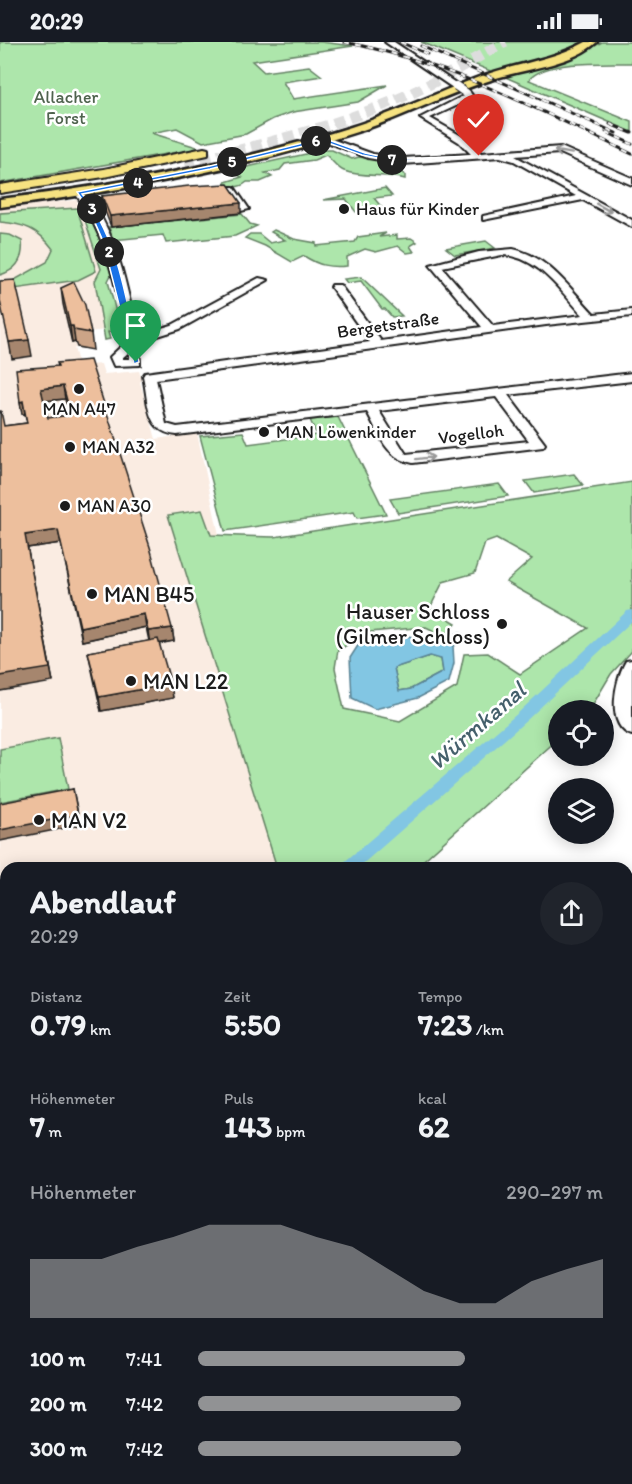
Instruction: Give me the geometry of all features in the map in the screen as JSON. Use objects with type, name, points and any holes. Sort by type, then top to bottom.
[{"type":"highway","points":[[0,189],[113,171],[204,152]]},
{"type":"highway","points":[[0,195],[185,163]]},
{"type":"main road","points":[[0,203],[78,193],[190,172],[323,139],[394,116],[486,78],[570,54],[593,42]]},
{"type":"street","points":[[389,42],[468,95],[424,118],[462,140],[479,156]]},
{"type":"street","points":[[323,139],[364,154],[393,160],[519,156],[565,151],[632,182]]},
{"type":"street","points":[[519,156],[632,224]]},
{"type":"street","points":[[196,192],[231,189],[244,209]]},
{"type":"street","points":[[78,193],[88,203],[106,241],[133,341],[176,327],[263,280]]},
{"type":"street","points":[[486,219],[502,211],[585,197]]},
{"type":"street","points":[[88,203],[138,199]]},
{"type":"street","points":[[490,329],[435,265],[501,252],[525,255],[549,274],[591,317]]},
{"type":"street","points":[[336,287],[378,345]]},
{"type":"street","name":"Bergetstraße","points":[[166,430],[162,428],[158,418],[149,376],[490,329],[632,313]]},
{"type":"street","name":"Vogelloh","points":[[166,430],[177,431],[372,409],[632,377]]},
{"type":"street","name":"Vogelloh","points":[[372,409],[396,452],[402,457],[413,459],[538,444],[500,394]]},
{"type":"street","points":[[632,665],[623,685],[621,705],[632,729]]},
{"type":"shaded area","points":[[77,200],[101,270],[95,281],[105,330],[89,332],[88,349],[74,348],[79,366],[101,364],[104,374],[139,371],[156,439],[197,433],[290,862],[0,862],[0,207]]},
{"type":"green space","name":"Allacher Forst","points":[[0,42],[321,42],[353,46],[252,61],[264,72],[309,66],[322,76],[283,82],[293,99],[387,85],[358,102],[293,112],[273,119],[246,134],[203,142],[177,128],[151,133],[200,148],[0,183]]},
{"type":"green space","points":[[421,42],[587,42],[570,51],[495,73]]},
{"type":"green space","points":[[602,42],[632,42],[632,63],[562,66],[548,69],[529,80],[632,122],[632,132],[503,76],[578,55]]},
{"type":"green space","points":[[332,150],[352,159],[359,157],[409,164],[393,167],[405,175],[405,179],[351,173],[342,170],[326,155],[314,160],[285,164],[280,170],[265,173],[272,177],[260,182],[247,182],[236,187],[224,185],[225,182],[242,177],[229,171]]},
{"type":"green space","points":[[385,188],[392,196],[374,198],[383,209],[356,212],[346,199],[323,200]]},
{"type":"green space","points":[[80,205],[83,205],[101,240],[111,275],[108,281],[119,324],[115,331],[108,332],[110,339],[105,340],[95,281],[101,269]]},
{"type":"green space","points":[[77,208],[96,271],[78,280],[0,291],[0,288],[47,262],[53,249],[36,232],[17,224],[0,222],[0,213]]},
{"type":"green space","points":[[242,214],[250,224],[257,226],[235,236],[166,243],[163,235],[113,240],[109,227]]},
{"type":"green space","points":[[274,230],[294,239],[316,243],[316,246],[355,242],[358,237],[386,233],[379,237],[397,235],[397,239],[411,238],[417,242],[410,246],[414,252],[407,253],[398,246],[376,252],[365,249],[347,257],[347,266],[335,267],[319,264],[304,256],[292,262],[265,246],[245,238],[250,234],[259,234],[270,243],[285,240],[271,232]]},
{"type":"green space","points":[[0,234],[10,235],[22,241],[22,253],[15,267],[0,275]]},
{"type":"green space","points":[[486,241],[495,248],[455,255],[446,248]]},
{"type":"green space","points":[[361,277],[402,316],[392,317],[385,309],[382,309],[361,281],[347,283],[344,279]]},
{"type":"green space","points":[[338,417],[386,514],[357,518],[354,512],[225,531],[200,436],[243,432],[248,444],[317,435],[310,420]]},
{"type":"green space","points":[[574,474],[583,485],[534,493],[525,481]]},
{"type":"green space","points":[[632,482],[632,651],[611,674],[596,700],[548,700],[548,748],[422,862],[275,862],[168,515],[202,510],[211,535],[274,537]],"holes":[[[496,539],[532,559],[506,582],[588,628],[520,674],[488,653],[464,654],[457,687],[400,721],[344,709],[335,668],[338,650],[370,632],[426,627],[445,636],[456,623],[430,608],[443,582],[475,573],[485,543]]]},
{"type":"green space","points":[[499,484],[508,496],[398,513],[390,499]]},
{"type":"green space","points":[[430,656],[441,659],[443,672],[411,689],[399,691],[394,668]]},
{"type":"green space","points":[[58,738],[68,789],[0,802],[0,749]]},
{"type":"water","points":[[460,632],[467,639],[453,646],[454,663],[449,682],[418,698],[375,709],[352,698],[350,658],[359,644],[407,636],[442,641]],"holes":[[[430,656],[441,659],[443,672],[411,689],[399,691],[394,668]]]},
{"type":"building","points":[[228,184],[241,203],[110,216],[102,196],[189,186]]},
{"type":"building","points":[[15,280],[29,340],[9,342],[0,301],[0,281]]},
{"type":"building","points":[[74,282],[85,305],[91,333],[74,330],[73,326],[70,326],[61,288]]},
{"type":"building","points":[[90,360],[150,547],[172,628],[148,631],[144,614],[80,627],[58,530],[25,535],[50,668],[0,676],[0,411],[4,426],[27,423],[23,401],[20,402],[16,369],[58,366],[57,363]],"holes":[[[63,386],[71,415],[48,418],[41,389]]]},
{"type":"building","name":"MAN L22","points":[[158,639],[171,684],[99,697],[88,652]]},
{"type":"building","points":[[73,789],[78,815],[0,830],[0,803]]},
{"type":"waterway","name":"Würmkanal","points":[[355,862],[523,716],[632,614]]},
{"type":"tunnel","points":[[185,163],[296,135],[352,117],[431,84],[506,42]]},
{"type":"railway","points":[[344,42],[456,74],[527,104],[632,154]]},
{"type":"railway","points":[[400,42],[427,54]]},
{"type":"railway","points":[[421,46],[616,133]]},
{"type":"railway","points":[[610,124],[632,133]]},
{"type":"railway","points":[[606,132],[632,144]]},
{"type":"place","name":"Haus für Kinder","points":[[344,209]]},
{"type":"place","name":"MAN A47","points":[[79,389]]},
{"type":"place","name":"MAN Löwenkinder","points":[[264,432]]},
{"type":"place","name":"MAN A32","points":[[70,447]]},
{"type":"place","name":"MAN A30","points":[[65,506]]},
{"type":"place","name":"MAN B45","points":[[92,594]]},
{"type":"place","name":"Hauser Schloss (Gilmer Schloss)","points":[[502,624]]},
{"type":"place","name":"MAN L22","points":[[131,681]]},
{"type":"place","name":"MAN V2","points":[[39,820]]},
{"type":"route","points":[[136,362],[126,313],[106,241],[93,210],[87,200],[78,193],[210,168],[323,139],[364,154],[393,160],[423,161],[479,156]]}]
